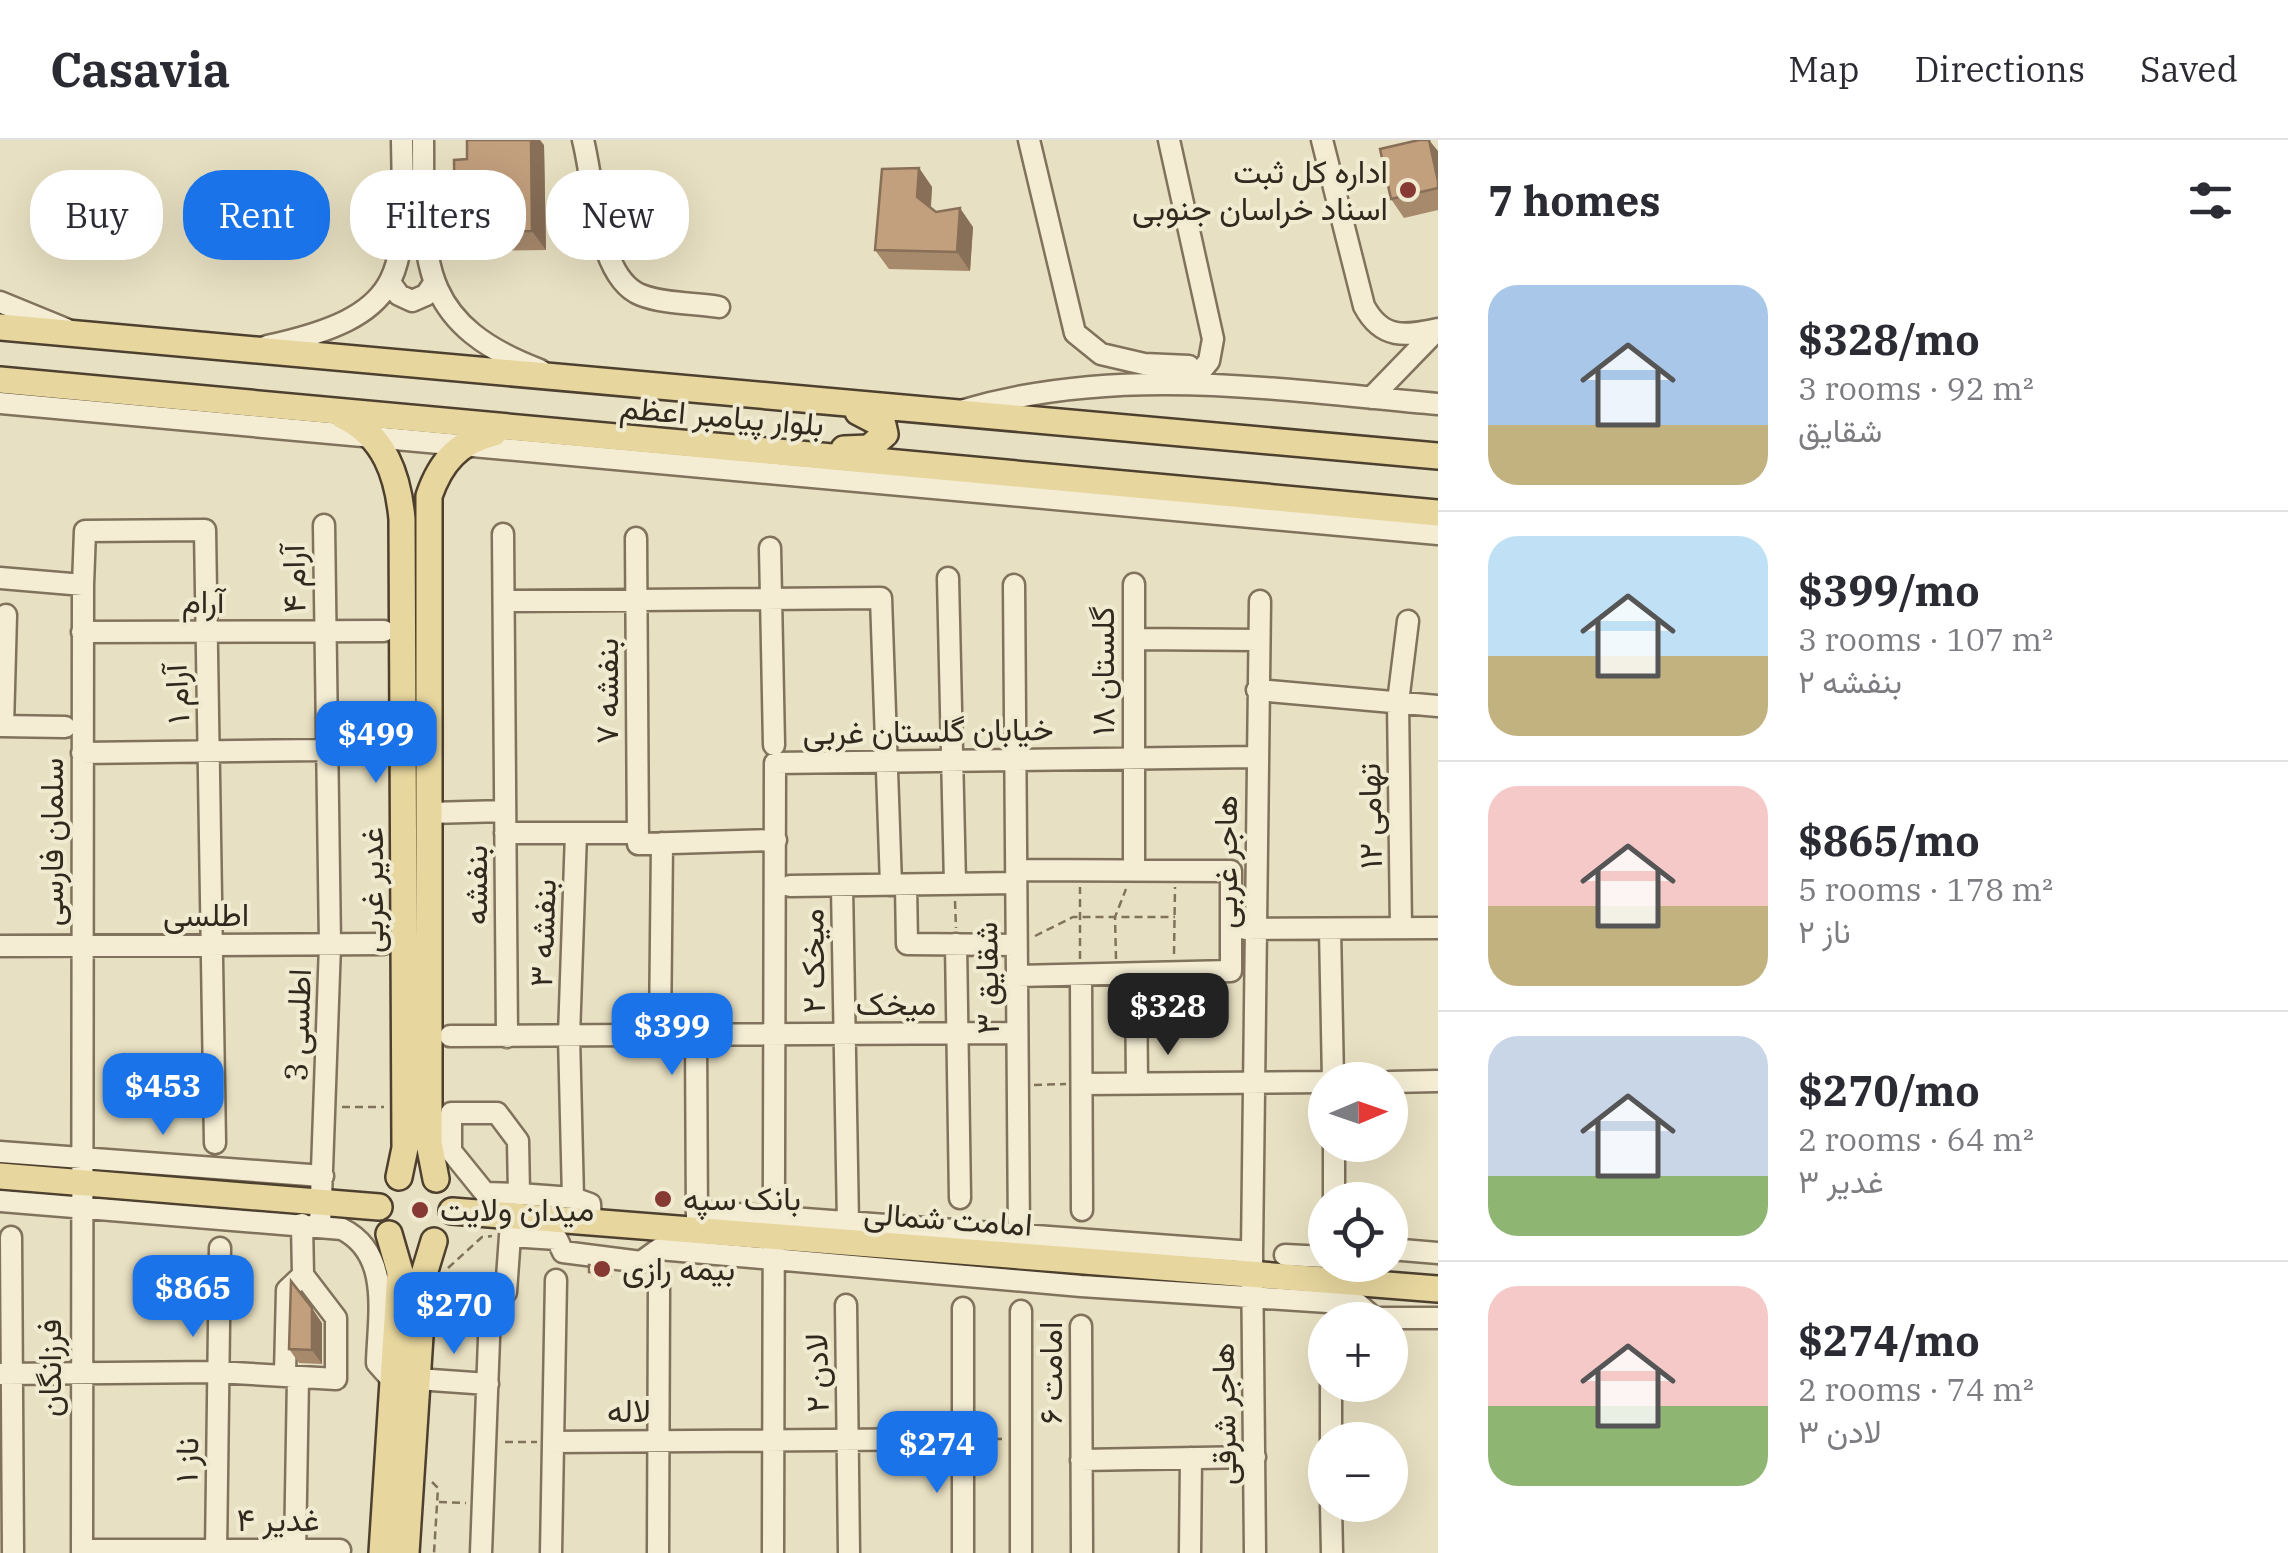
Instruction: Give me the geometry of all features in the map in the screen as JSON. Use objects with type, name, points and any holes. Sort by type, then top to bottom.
[{"type":"main road","name":"بلوار پیامبر اعظم","points":[[0,328],[262,348],[565,380],[1438,456]]},
{"type":"main road","name":"بلوار پیامبر اعظم","points":[[0,380],[504,430],[1438,513]]},
{"type":"main road","points":[[739,450],[869,448],[885,434],[883,424],[872,415],[820,403]]},
{"type":"main road","points":[[313,410],[346,417],[371,437]]},
{"type":"main road","points":[[463,445],[504,430]]},
{"type":"main road","name":"غدیر غربی","points":[[371,437],[393,470],[402,520],[405,1107],[399,1176]]},
{"type":"main road","name":"غدیر غربی","points":[[436,1178],[429,1142],[429,518],[437,473],[463,445]]},
{"type":"main road","points":[[402,520],[415,508],[429,518]]},
{"type":"main road","points":[[389,1234],[414,1246],[434,1241],[446,1230],[452,1211],[448,1193],[436,1178],[418,1173],[399,1176],[385,1189],[379,1207],[400,1272],[406,1553]]},
{"type":"main road","points":[[0,1176],[81,1182],[315,1217],[379,1207]]},
{"type":"main road","name":"امامت شمالی","points":[[452,1211],[591,1222],[659,1238],[697,1222],[774,1238],[1438,1289]]},
{"type":"main road","points":[[382,1553],[405,1380],[424,1274],[434,1241]]},
{"type":"street","points":[[262,348],[337,327],[391,284],[404,246],[402,140]]},
{"type":"street","points":[[424,140],[425,261],[434,283],[478,339],[507,358],[565,380]]},
{"type":"street","points":[[583,140],[601,236],[618,279],[640,295],[719,307]]},
{"type":"street","points":[[1029,140],[1075,332],[1100,354],[1144,364],[1189,366],[1191,382]]},
{"type":"street","points":[[1169,140],[1214,339],[1210,361],[1191,382]]},
{"type":"street","points":[[1322,140],[1364,306],[1372,322],[1403,336],[1438,329]]},
{"type":"street","points":[[391,284],[399,296],[412,300],[426,296],[434,283]]},
{"type":"street","points":[[0,302],[77,334]]},
{"type":"street","points":[[1371,398],[1438,329]]},
{"type":"street","points":[[948,414],[1014,395],[1066,387],[1191,382],[1438,404]]},
{"type":"street","points":[[0,403],[1438,534]]},
{"type":"street","name":"آرام ۴","points":[[324,525],[329,750]]},
{"type":"street","name":"سلمان فارسی","points":[[81,1182],[85,531],[205,530]]},
{"type":"street","name":"آرام ۱","points":[[205,530],[216,1143]]},
{"type":"street","name":"بنفشه","points":[[503,534],[507,1037]]},
{"type":"street","name":"بنفشه ۷","points":[[636,538],[638,838]]},
{"type":"street","points":[[770,548],[774,745]]},
{"type":"street","points":[[0,578],[84,586]]},
{"type":"street","points":[[948,578],[955,884]]},
{"type":"street","name":"گلستان ۱۸","points":[[1134,584],[1134,870]]},
{"type":"street","name":"شقایق ۳","points":[[1014,585],[1018,1236]]},
{"type":"street","points":[[504,601],[882,598],[887,762],[906,944],[1016,945]]},
{"type":"street","name":"هاجر غربی","points":[[1252,1274],[1260,601]]},
{"type":"street","points":[[6,615],[2,726],[65,727]]},
{"type":"street","name":"تهامی ۱۲","points":[[1402,928],[1398,702],[1408,621]]},
{"type":"street","name":"آرام","points":[[82,632],[384,631]]},
{"type":"street","points":[[1134,639],[1259,640]]},
{"type":"street","points":[[1257,690],[1438,706]]},
{"type":"street","points":[[82,753],[404,749]]},
{"type":"street","name":"اطلسی 3","points":[[303,1275],[323,1176],[330,945],[329,750]]},
{"type":"street","name":"خیابان گلستان غربی","points":[[773,1553],[775,763],[1256,757]]},
{"type":"street","points":[[429,813],[505,811]]},
{"type":"street","points":[[506,832],[576,832],[662,843],[776,840]]},
{"type":"street","name":"بنفشه ۳","points":[[572,1198],[570,1036],[576,832]]},
{"type":"street","points":[[660,1036],[662,843]]},
{"type":"street","points":[[790,886],[955,884],[1081,870],[1232,871],[1231,971],[1016,976]]},
{"type":"street","name":"میخک ۲","points":[[842,887],[848,1222]]},
{"type":"street","points":[[1231,929],[1438,928]]},
{"type":"street","points":[[1330,929],[1333,1062]]},
{"type":"street","name":"اطلسی","points":[[0,946],[383,944]]},
{"type":"street","points":[[956,944],[960,1198]]},
{"type":"street","points":[[1126,975],[1137,1083]]},
{"type":"street","points":[[1081,976],[1082,1210]]},
{"type":"street","name":"میخک","points":[[775,1035],[1018,1033]]},
{"type":"street","points":[[696,1035],[697,1222]]},
{"type":"street","points":[[450,1036],[775,1035]]},
{"type":"street","points":[[1082,1084],[1308,1082]]},
{"type":"street","points":[[1408,1082],[1438,1082]]},
{"type":"street","points":[[520,1194],[518,1142],[496,1114],[451,1113],[451,1151],[485,1193],[572,1198],[590,1204],[591,1222]]},
{"type":"street","points":[[0,1152],[81,1182]]},
{"type":"street","points":[[0,1200],[81,1182],[323,1176]]},
{"type":"street","name":"فرزانگان","points":[[81,1182],[82,1552]]},
{"type":"street","points":[[315,1217],[356,1236],[378,1273],[377,1363],[405,1380],[488,1384]]},
{"type":"street","points":[[481,1553],[490,1312],[506,1292],[510,1236],[557,1239],[563,1252],[640,1262],[659,1238],[774,1238],[848,1222],[1018,1236],[1252,1274],[1312,1302]]},
{"type":"street","points":[[11,1236],[6,1374],[13,1553]]},
{"type":"street","name":"ناز ۱","points":[[216,1551],[220,1248]]},
{"type":"street","points":[[1408,1250],[1438,1253]]},
{"type":"street","points":[[1285,1255],[1308,1256]]},
{"type":"street","name":"هاجر شرقی","points":[[1252,1274],[1255,1553]]},
{"type":"street","points":[[6,1374],[218,1372],[291,1376],[336,1378],[336,1318],[303,1275],[286,1290],[291,1376],[295,1551]]},
{"type":"street","points":[[550,1553],[556,1280]]},
{"type":"street","points":[[658,1289],[658,1553]]},
{"type":"street","name":"لادن ۲","points":[[846,1306],[849,1553]]},
{"type":"street","points":[[962,1553],[963,1308]]},
{"type":"street","points":[[1021,1311],[1021,1553]]},
{"type":"street","points":[[1408,1318],[1438,1318]]},
{"type":"street","name":"امامت ۶","points":[[1080,1326],[1082,1553]]},
{"type":"street","name":"لاله","points":[[553,1442],[962,1439]]},
{"type":"street","points":[[1190,1553],[1191,1458]]},
{"type":"street","points":[[1082,1460],[1254,1458]]},
{"type":"street","points":[[1331,1522],[1332,1553]]},
{"type":"street","name":"غدیر ۴","points":[[82,1552],[340,1550]]},
{"type":"path","points":[[1081,870],[1081,976]]},
{"type":"path","points":[[1126,975],[1115,917],[1134,870]]},
{"type":"path","points":[[1174,973],[1175,870]]},
{"type":"path","points":[[955,884],[956,944]]},
{"type":"path","points":[[1016,945],[1080,917],[1174,917]]},
{"type":"path","points":[[1019,1085],[1082,1084]]},
{"type":"path","points":[[326,1108],[405,1107]]},
{"type":"path","points":[[962,1439],[1020,1438]]},
{"type":"path","points":[[486,1442],[553,1442]]},
{"type":"path","points":[[437,1502],[483,1504]]},
{"type":"building","points":[[467,140],[531,140],[532,231],[526,231],[526,170],[454,170],[454,160],[467,159]]},
{"type":"building","points":[[1429,140],[1438,188],[1391,199],[1380,149]]},
{"type":"building","points":[[919,168],[917,197],[936,212],[960,208],[957,252],[875,250],[882,169]]},
{"type":"building","points":[[589,1265],[609,1267],[608,1273],[589,1272]]},
{"type":"building","points":[[291,1281],[312,1308],[312,1350],[289,1349]]},
{"type":"place","name":"اداره کل ثبت اسناد خراسان جنوبی","points":[[1408,190]]},
{"type":"place","name":"بانک سپه","points":[[663,1199]]},
{"type":"place","name":"میدان ولایت","points":[[420,1210]]},
{"type":"place","name":"بیمه رازی","points":[[602,1269]]}]
